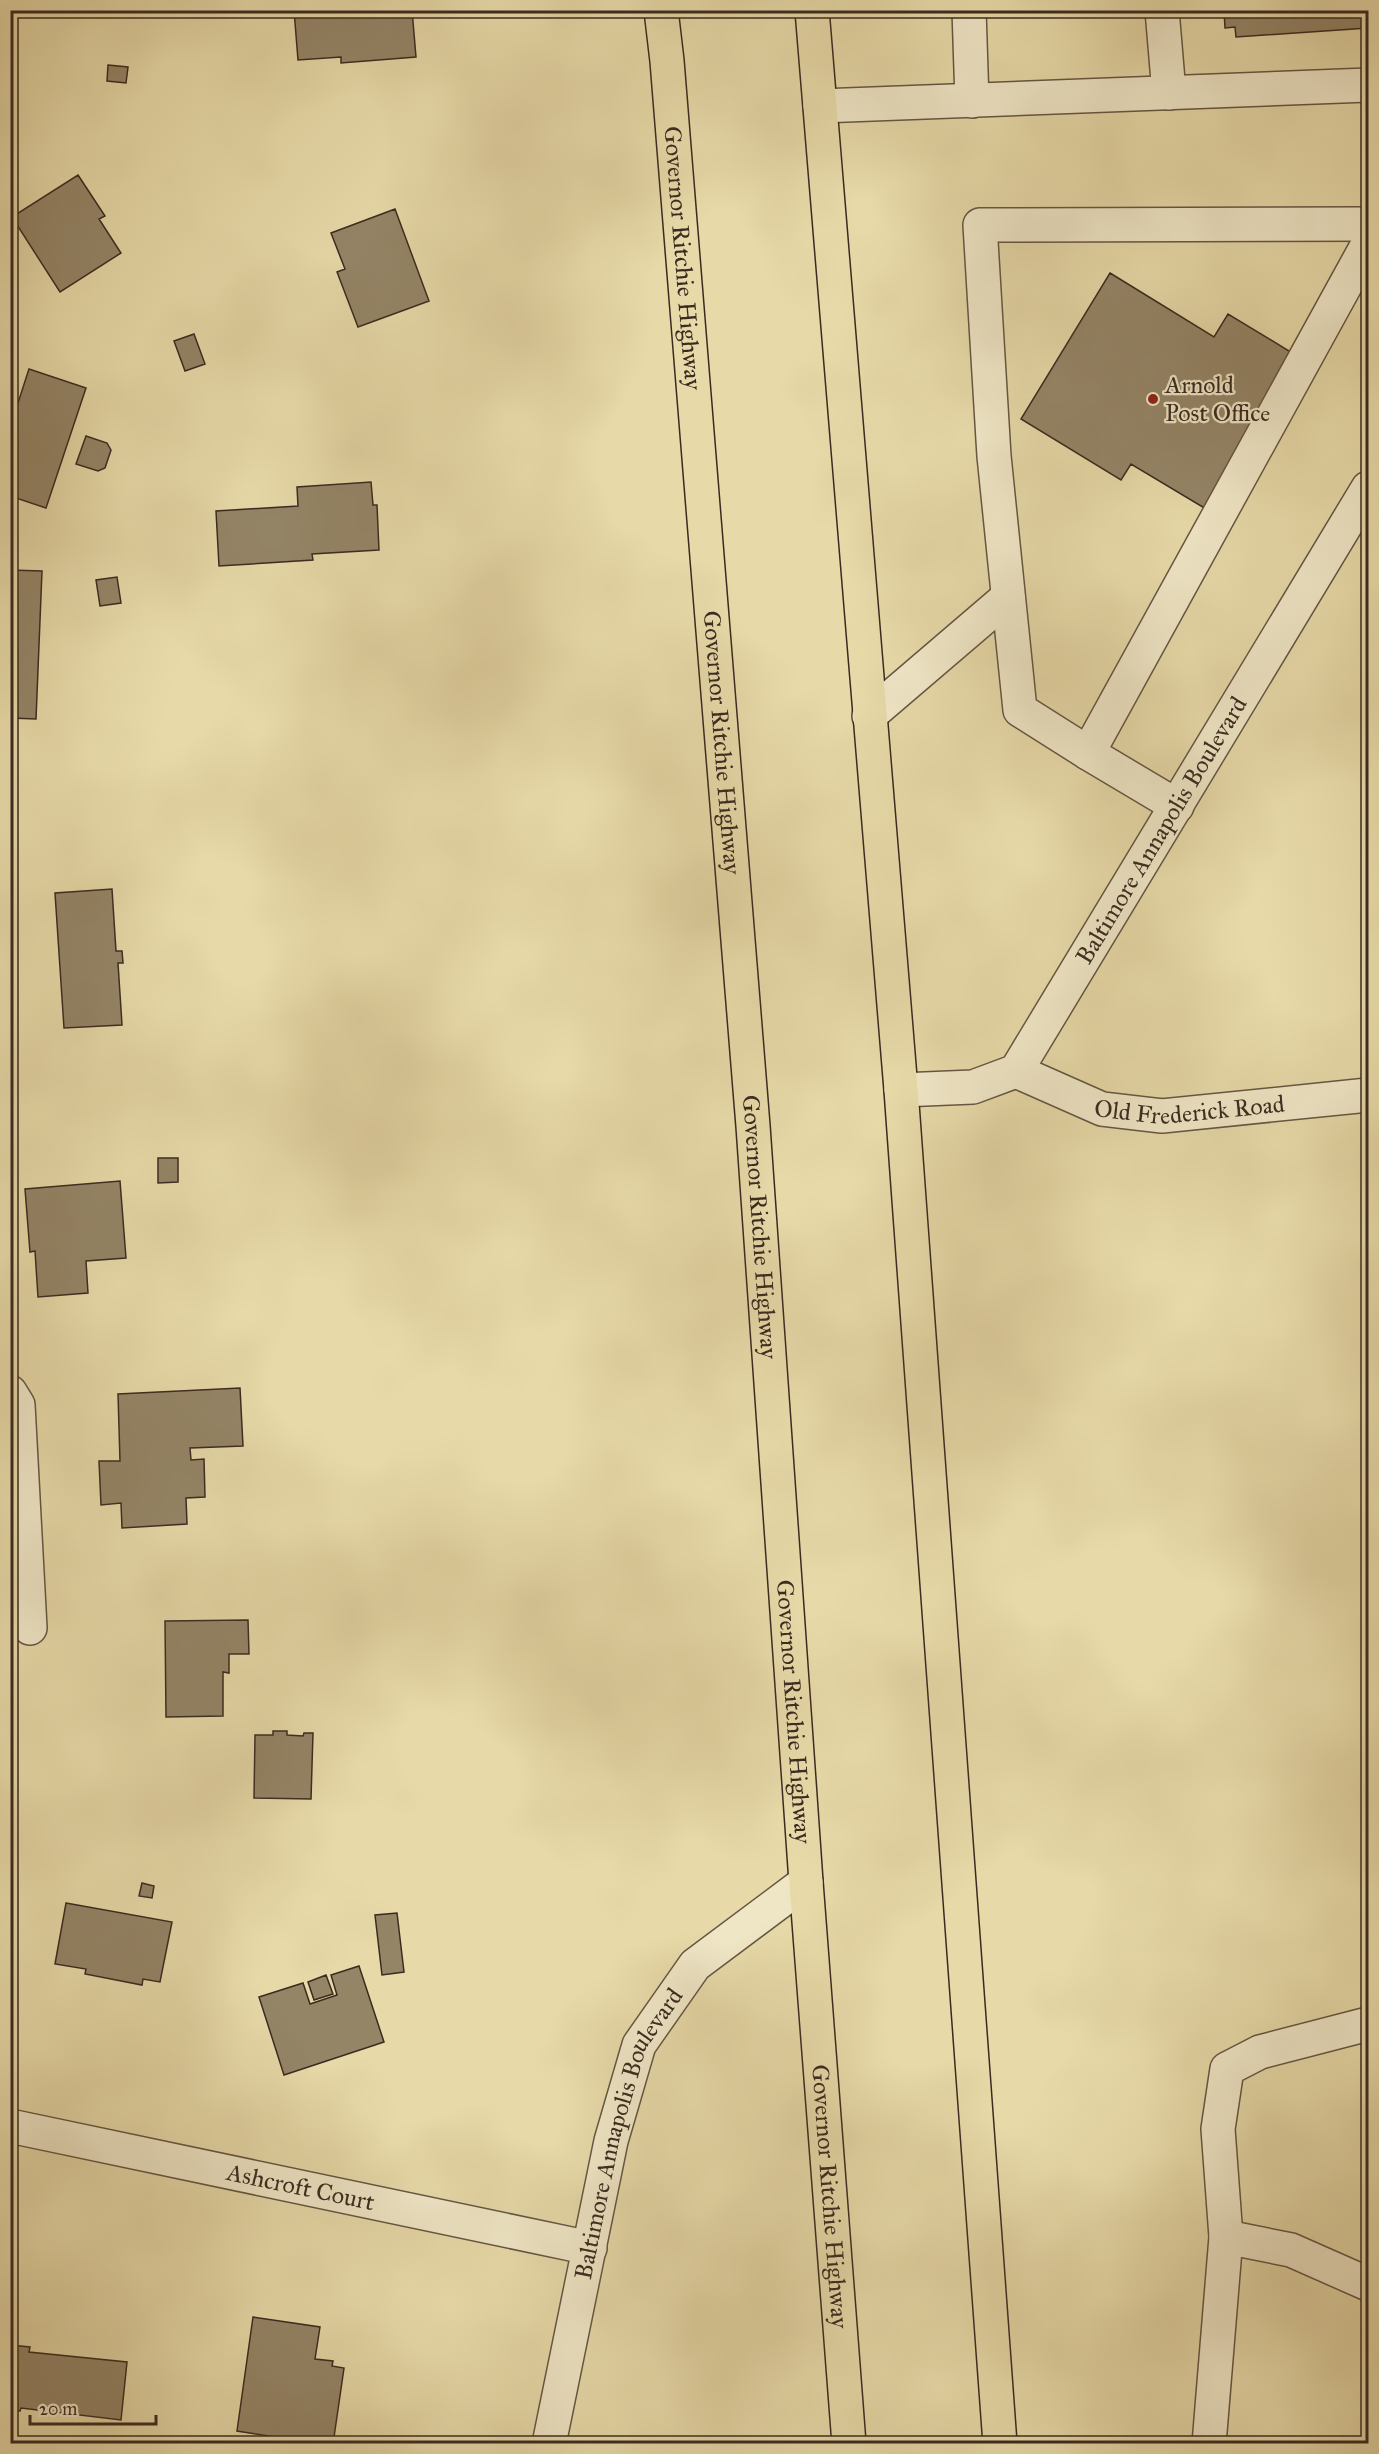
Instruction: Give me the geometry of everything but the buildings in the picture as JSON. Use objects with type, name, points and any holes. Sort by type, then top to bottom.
[{"type":"highway","name":"Governor Ritchie Highway","points":[[661,10],[668,73],[752,1114],[806,1882],[849,2444]]},
{"type":"highway","points":[[812,10],[901,1090],[1000,2444]]},
{"type":"street","points":[[969,10],[972,100]]},
{"type":"street","points":[[1162,10],[1168,93]]},
{"type":"street","points":[[820,106],[1368,85]]},
{"type":"street","points":[[1177,806],[1020,710],[994,456],[980,225],[1368,224]]},
{"type":"street","points":[[1088,753],[1368,244]]},
{"type":"street","name":"Baltimore Annapolis Boulevard","points":[[1016,1071],[1368,489]]},
{"type":"street","points":[[869,716],[1008,597]]},
{"type":"street","points":[[901,1090],[973,1087],[1016,1071]]},
{"type":"street","name":"Old Frederick Road","points":[[1016,1071],[1102,1109],[1162,1116],[1368,1095]]},
{"type":"street","points":[[10,1392],[18,1405],[30,1628]]},
{"type":"street","name":"Baltimore Annapolis Boulevard","points":[[549,2444],[611,2141],[639,2044],[694,1965],[806,1882]]},
{"type":"street","points":[[1209,2444],[1226,2237],[1218,2129],[1227,2069],[1260,2052],[1368,2024]]},
{"type":"street","name":"Ashcroft Court","points":[[10,2126],[590,2248]]},
{"type":"street","points":[[1226,2237],[1291,2250],[1368,2284]]},
{"type":"place","name":"Arnold Post Office","points":[[1153,399]]}]
